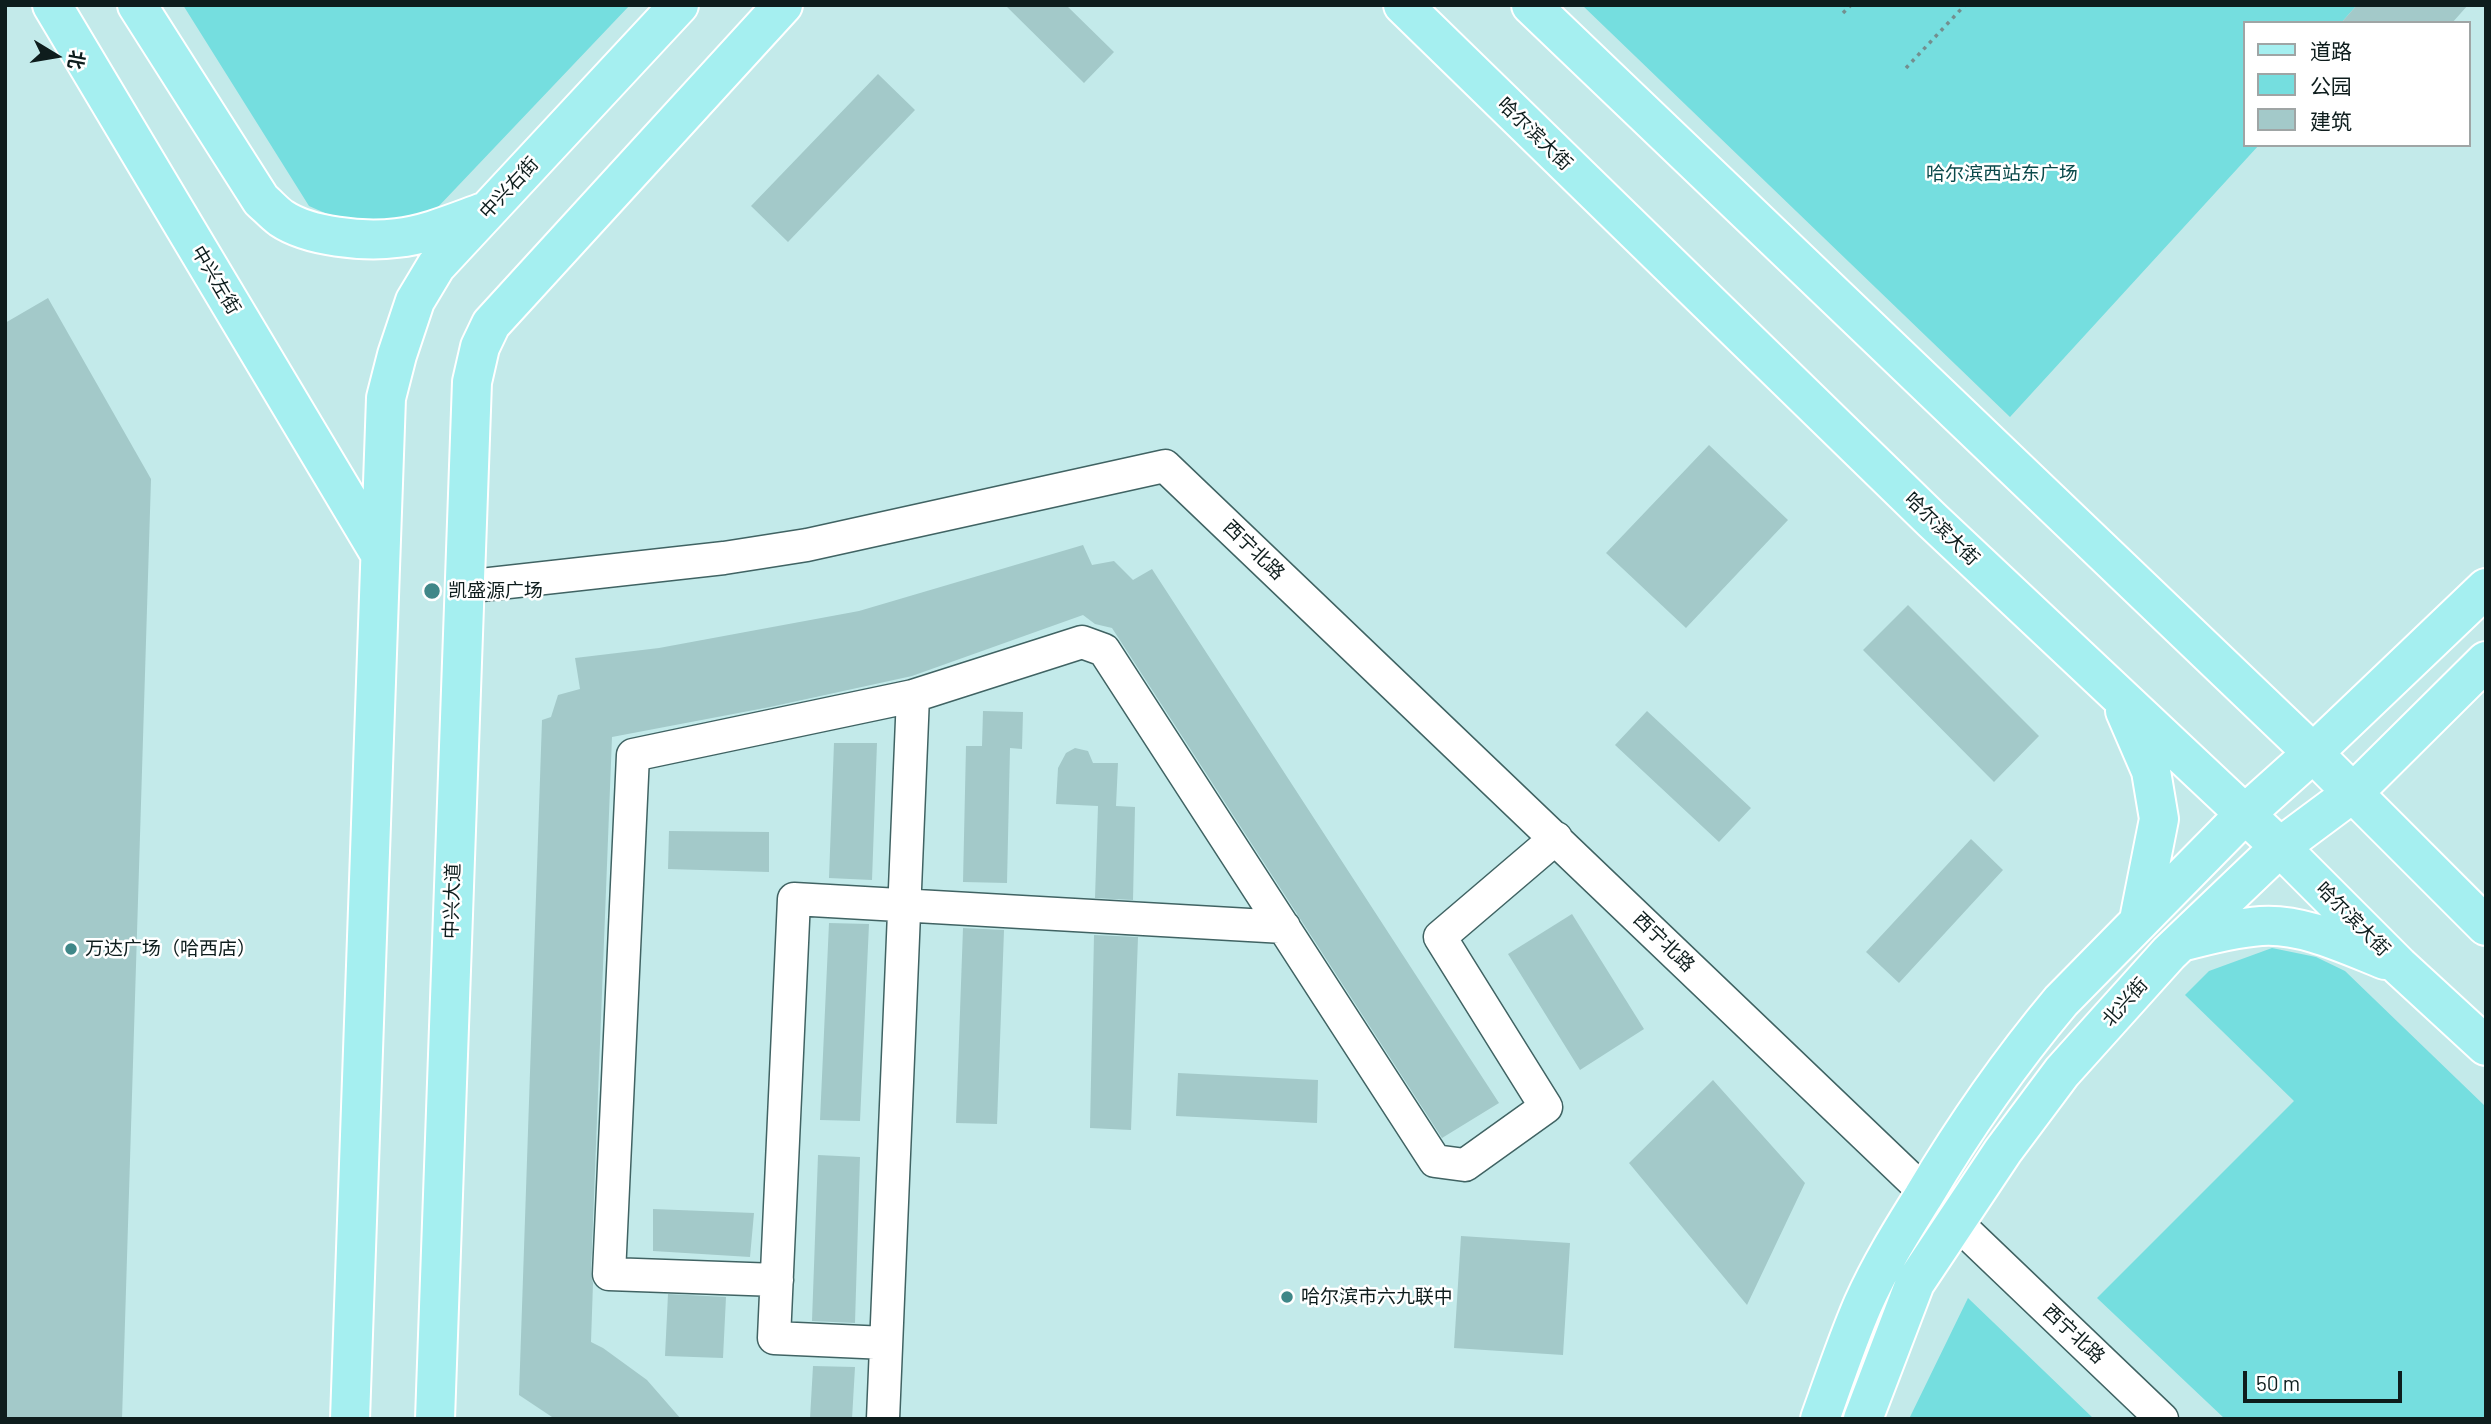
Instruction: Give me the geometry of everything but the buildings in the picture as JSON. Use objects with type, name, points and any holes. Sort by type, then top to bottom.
[{"type":"main road","name":"中兴左街","points":[[52,5],[380,554]]},
{"type":"main road","points":[[137,5],[261,200],[281,218],[298,227],[330,235],[374,240],[399,238],[486,211]]},
{"type":"main road","name":"中兴右街","points":[[380,554],[386,398],[415,301],[436,266],[679,5]]},
{"type":"main road","name":"中兴大道","points":[[435,1419],[463,587],[472,382],[480,346],[491,324],[783,5]]},
{"type":"main road","name":"哈尔滨大街","points":[[1403,5],[1932,520],[2280,847],[2399,966],[2486,1046]]},
{"type":"main road","points":[[1531,5],[2313,753],[2486,926]]},
{"type":"main road","points":[[350,1419],[380,554]]},
{"type":"main road","points":[[1820,1419],[1863,1304],[1887,1256],[1995,1084],[2038,1028],[2139,920],[2245,814],[2486,588]]},
{"type":"main road","name":"北兴街","points":[[1863,1419],[1915,1283],[2003,1151],[2062,1072],[2181,942],[2280,847],[2354,793],[2486,661]]},
{"type":"main road","points":[[2118,696],[2151,771],[2159,819],[2139,920]]},
{"type":"main road","points":[[2181,942],[2263,925],[2302,930],[2399,966]]},
{"type":"street","name":"西宁北路","points":[[463,587],[724,558],[807,545],[1166,466],[2162,1419]]},
{"type":"street","points":[[777,1280],[609,1274],[634,755],[913,696],[1082,642],[1104,650],[1435,1161],[1465,1165],[1546,1107],[1440,937],[1556,838]]},
{"type":"street","points":[[883,1419],[913,696]]},
{"type":"street","points":[[886,1343],[774,1338],[794,899],[1284,927]]},
{"type":"path","points":[[1843,13],[1850,5]]},
{"type":"path","points":[[1906,68],[1965,5]]},
{"type":"green space","points":[[183,5],[630,5],[437,208],[403,226],[341,220],[309,206]]},
{"type":"green space","name":"哈尔滨西站东广场","points":[[1582,5],[2357,5],[2343,21],[2242,21],[2242,147],[2257,147],[2010,417]]},
{"type":"green space","points":[[2272,948],[2316,957],[2345,971],[2486,1107],[2486,1419],[2225,1419],[2097,1298],[2294,1101],[2185,995],[2209,971]]},
{"type":"green space","points":[[1968,1298],[2094,1419],[1909,1419]]},
{"type":"place","name":"凯盛源广场","points":[[432,591]]},
{"type":"place","name":"万达广场（哈西店）","points":[[71,949]]},
{"type":"place","name":"哈尔滨市六九联中","points":[[1287,1297]]}]
